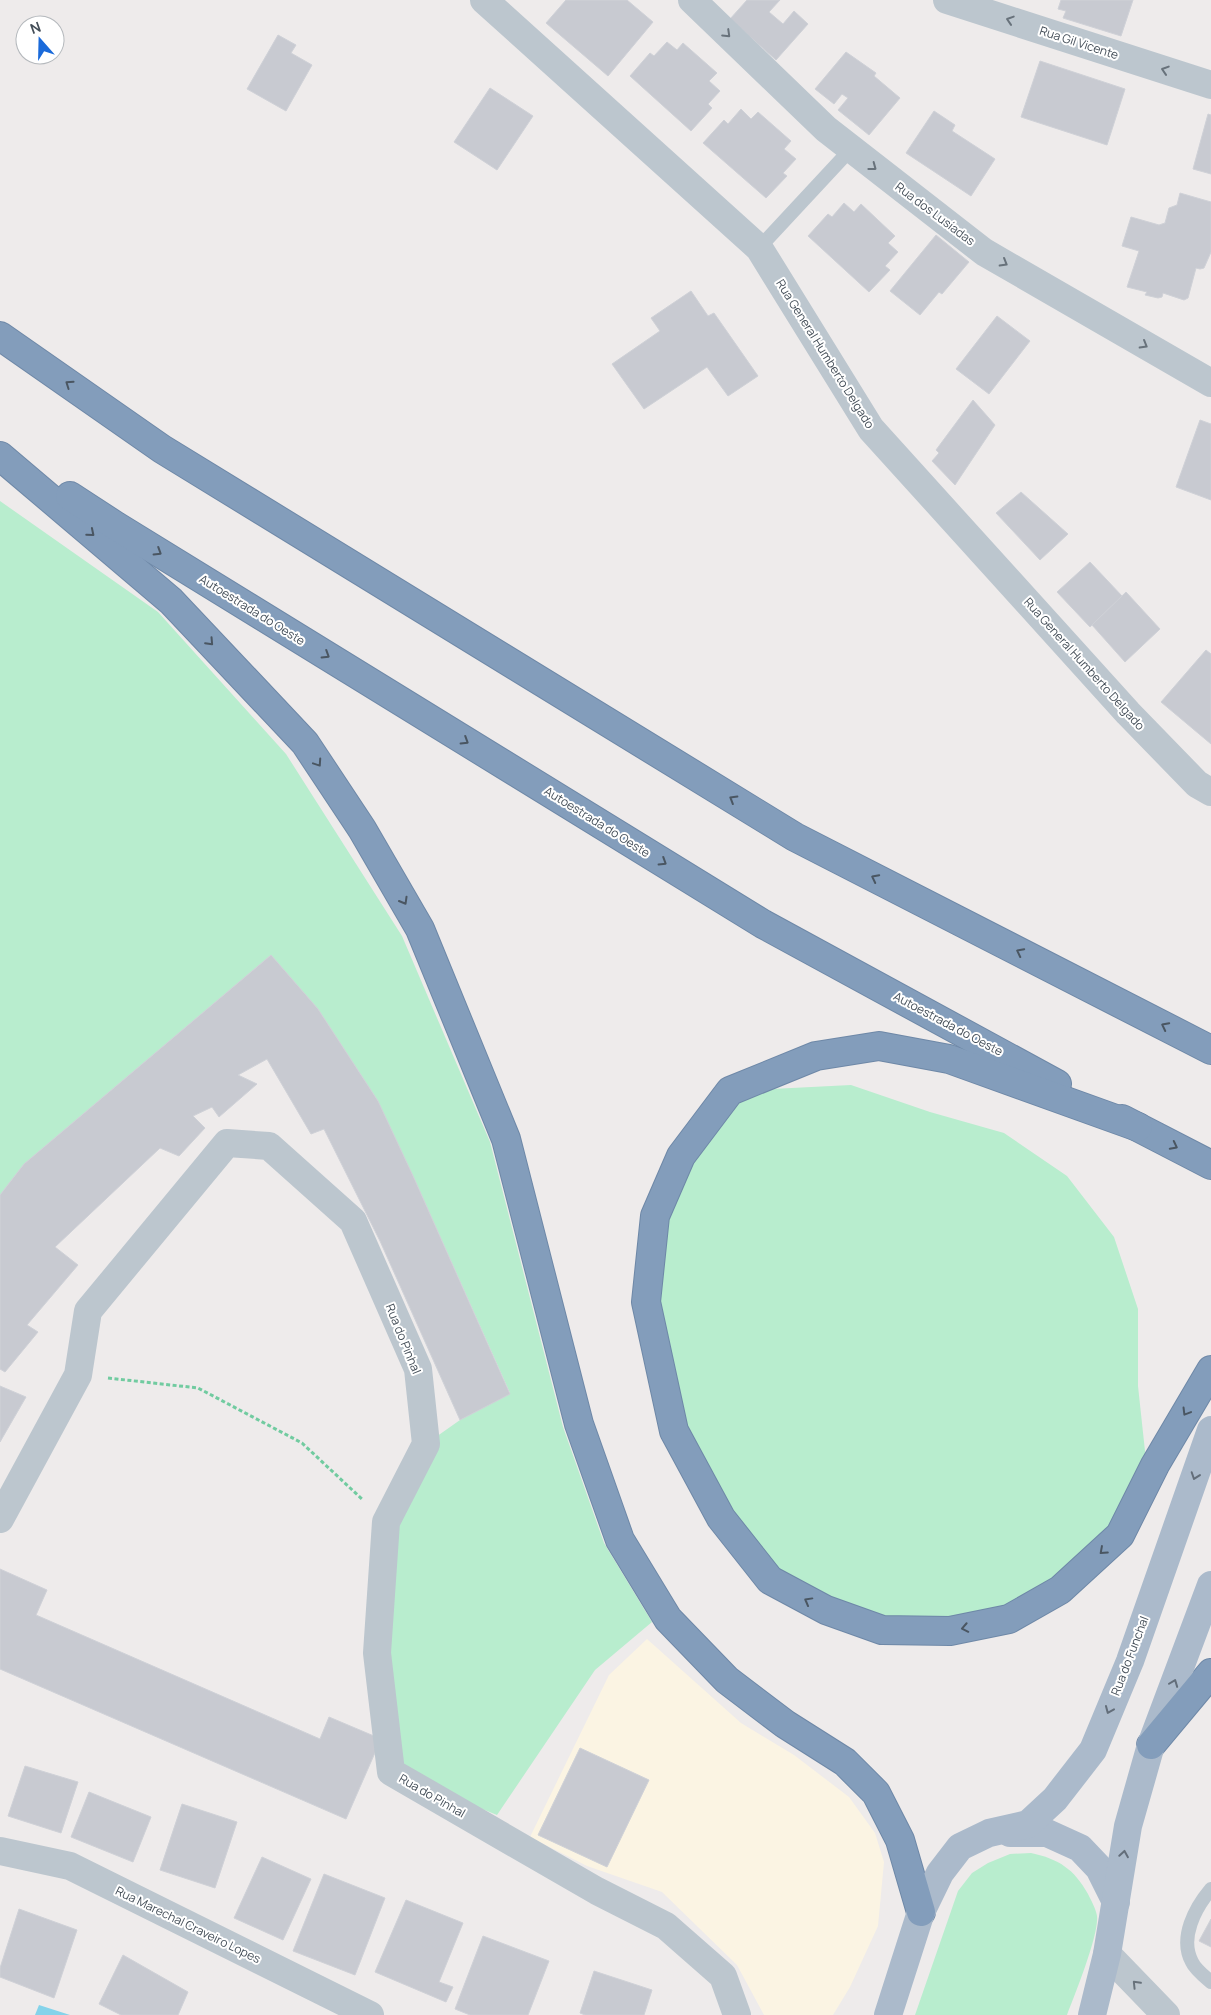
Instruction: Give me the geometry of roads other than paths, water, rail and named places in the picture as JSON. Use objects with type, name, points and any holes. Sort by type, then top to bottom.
[{"type":"highway","points":[[0,336],[162,449],[795,837],[1210,1049]]},
{"type":"highway","name":"Autoestrada do Oeste","points":[[0,449],[116,526],[763,924],[1211,1165]]},
{"type":"highway","points":[[0,456],[171,601],[305,743],[362,829],[420,929],[506,1139],[579,1424],[620,1540],[668,1619],[727,1680],[785,1724],[844,1762],[876,1793],[900,1840],[921,1912]]},
{"type":"highway","points":[[1138,1127],[948,1059],[879,1046],[816,1056],[730,1091],[681,1156],[655,1216],[646,1302],[674,1431],[720,1518],[770,1580],[826,1610],[882,1630],[950,1631],[1009,1619],[1060,1590],[1120,1535],[1155,1465],[1211,1370]]},
{"type":"highway","points":[[1151,1745],[1211,1673]]},
{"type":"main road","name":"Rua do Funchal","points":[[888,2015],[921,1912],[940,1873],[960,1848],[989,1833],[1028,1824],[1055,1799],[1093,1750],[1130,1661],[1211,1430]]},
{"type":"main road","points":[[1092,2015],[1107,1954],[1128,1826],[1151,1745],[1211,1585]]},
{"type":"main road","name":"Rua do Funchal","points":[[989,1833],[1047,1833],[1080,1848],[1099,1868],[1116,1902]]},
{"type":"street","name":"Rua General Humberto Delgado","points":[[484,0],[759,248],[871,429],[1128,713],[1197,784],[1211,792]]},
{"type":"street","name":"Rua dos Lusíadas","points":[[692,0],[826,129],[984,252],[1211,383]]},
{"type":"street","name":"Rua Gil Vicente","points":[[947,0],[1211,86]]},
{"type":"street","name":"Rua do Pinhal","points":[[0,1519],[78,1375],[88,1311],[226,1143],[269,1146],[353,1221],[418,1370],[426,1444],[386,1522],[377,1653],[391,1772],[597,1891],[666,1926],[723,1976],[737,2015]]},
{"type":"street","name":"Rua Marechal Craveiro Lopes","points":[[0,1851],[70,1866],[370,2015]]},
{"type":"street","points":[[1107,1954],[1166,2015]]},
{"type":"lane","points":[[759,248],[851,149]]},
{"type":"lane","points":[[1211,1889],[1193,1917],[1186,1941],[1192,1962],[1211,1982]]},
{"type":"water","points":[[39,2005],[70,2015],[35,2015]]}]
